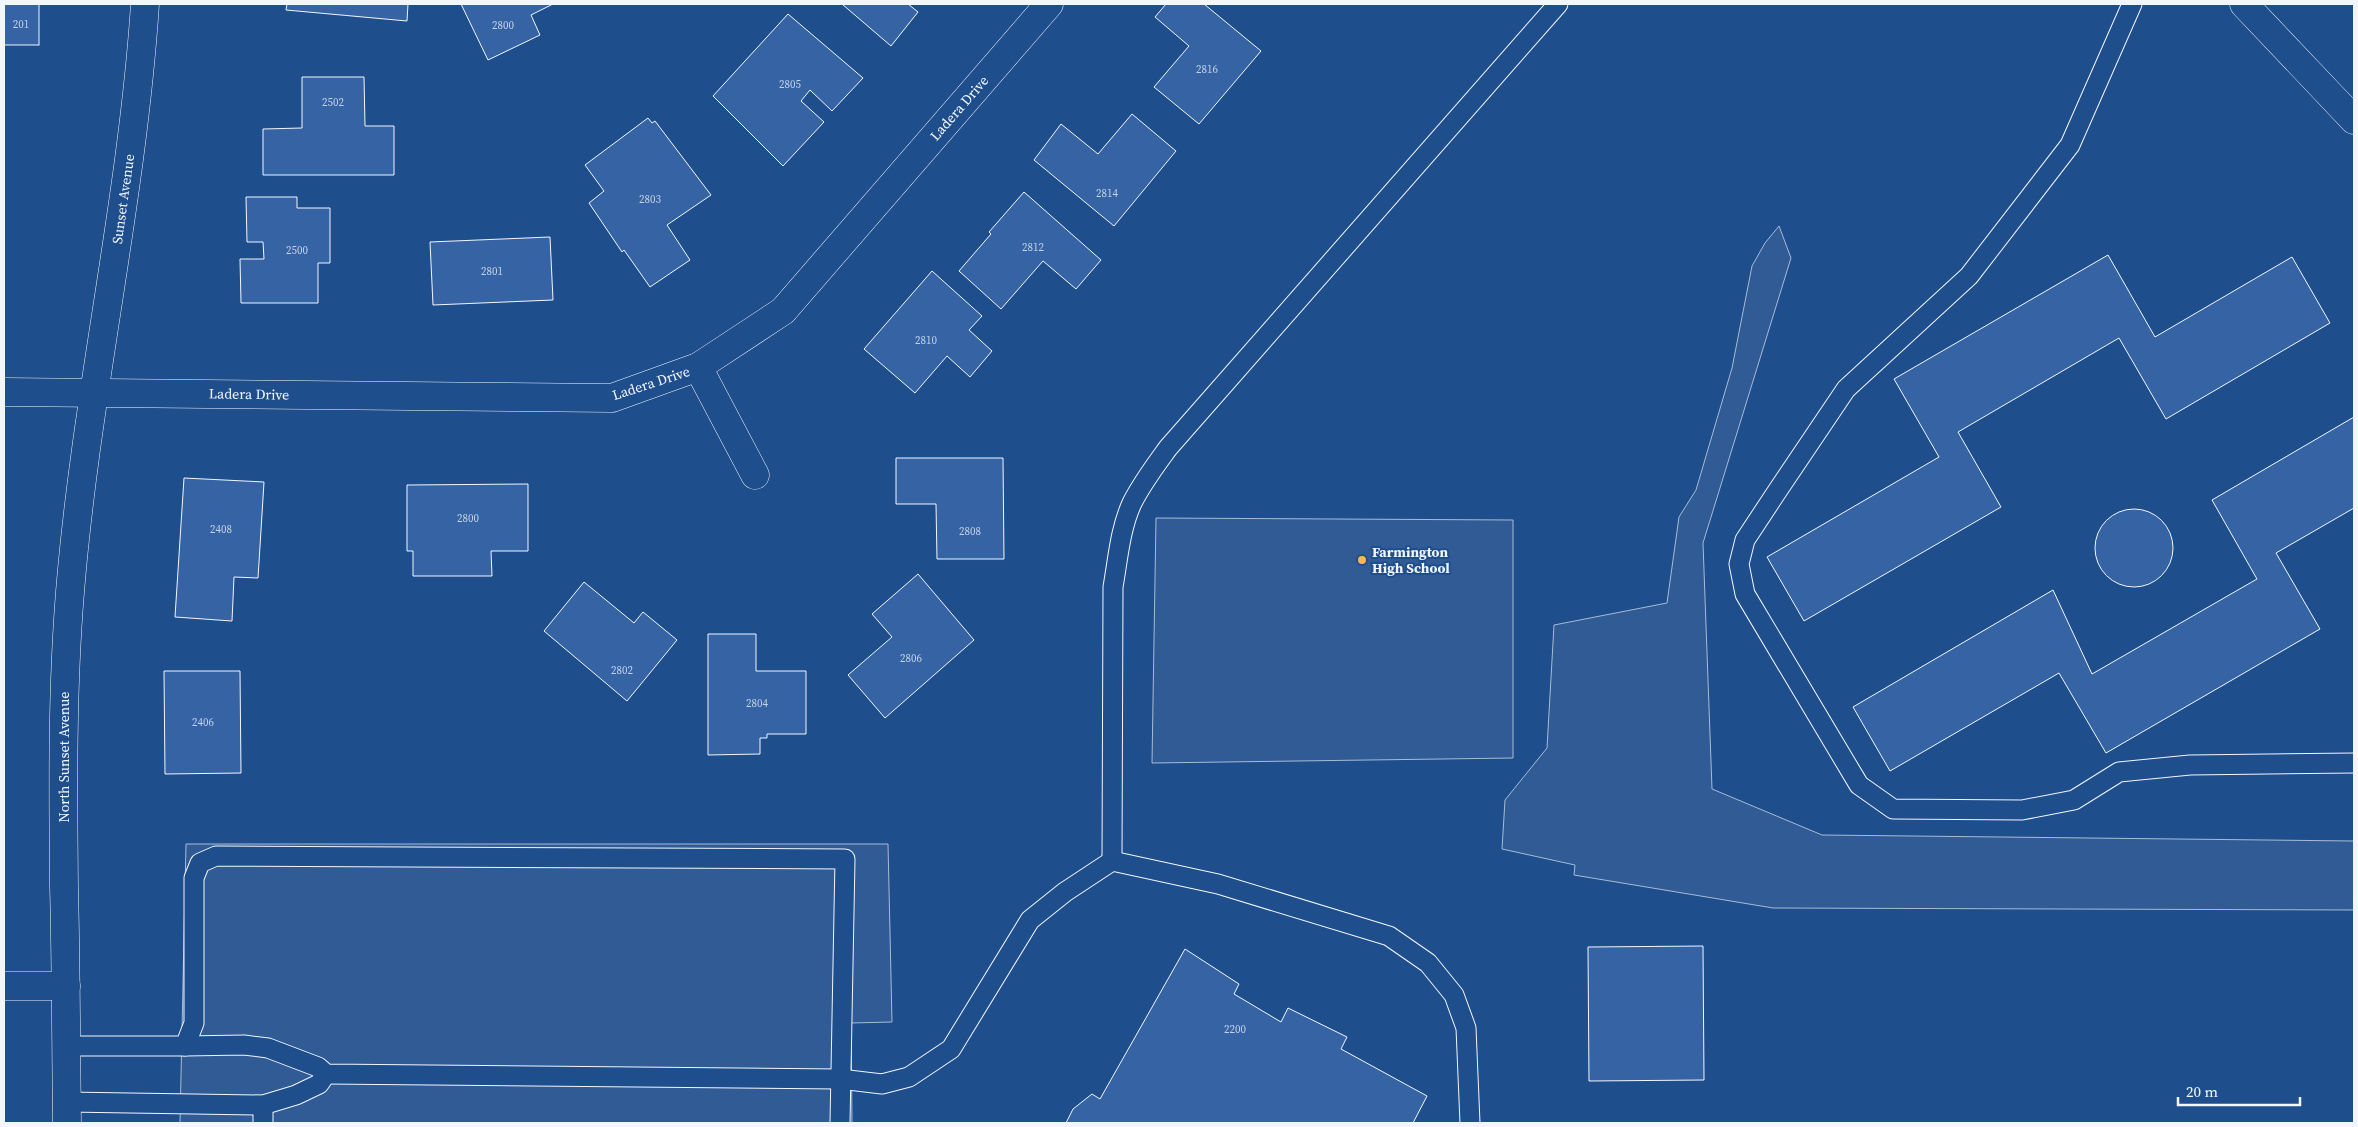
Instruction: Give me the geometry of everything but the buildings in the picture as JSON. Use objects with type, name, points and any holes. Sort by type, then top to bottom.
[{"type":"street","name":"Sunset Avenue","points":[[95,393],[131,146],[145,4]]},
{"type":"street","name":"Ladera Drive","points":[[4,392],[612,398],[698,367],[783,312],[1049,4]]},
{"type":"street","points":[[2244,4],[2354,120]]},
{"type":"street","points":[[698,367],[755,475]]},
{"type":"street","name":"North Sunset Avenue","points":[[67,1113],[63,798],[64,682],[76,532],[95,393]]},
{"type":"street","points":[[4,986],[66,986]]},
{"type":"lane","points":[[1112,860],[1113,587],[1119,547],[1131,505],[1143,483],[1168,448],[1558,4]]},
{"type":"lane","points":[[2132,4],[2070,145],[1969,276],[1846,389],[1771,501],[1746,540],[1740,564],[1746,594],[1860,785],[1893,809],[2022,810],[2074,800],[2119,772],[2190,765],[2354,763]]},
{"type":"lane","points":[[185,1046],[194,1023],[194,878],[200,863],[216,856],[845,859],[840,1123]]},
{"type":"lane","points":[[66,1046],[244,1045],[268,1048],[318,1067],[326,1074],[840,1079],[882,1084],[909,1078],[951,1049],[1030,920],[1065,892],[1112,860],[1218,884],[1389,936],[1428,963],[1454,996],[1466,1028],[1470,1123]]},
{"type":"lane","points":[[67,1113],[263,1114],[319,1084],[326,1074]]},
{"type":"shaded area","points":[[1779,226],[1791,258],[1703,543],[1712,789],[1822,835],[2354,841],[2354,910],[1773,908],[1574,875],[1575,865],[1502,849],[1505,800],[1547,748],[1554,625],[1667,603],[1679,517],[1696,490],[1732,368],[1752,266],[1765,243]]},
{"type":"shaded area","points":[[1156,518],[1513,520],[1513,758],[1152,763]]},
{"type":"shaded area","points":[[186,844],[888,844],[892,1022],[851,1023],[852,1123],[180,1123]]},
{"type":"place","name":"Farmington High School","points":[[1362,560]]}]
